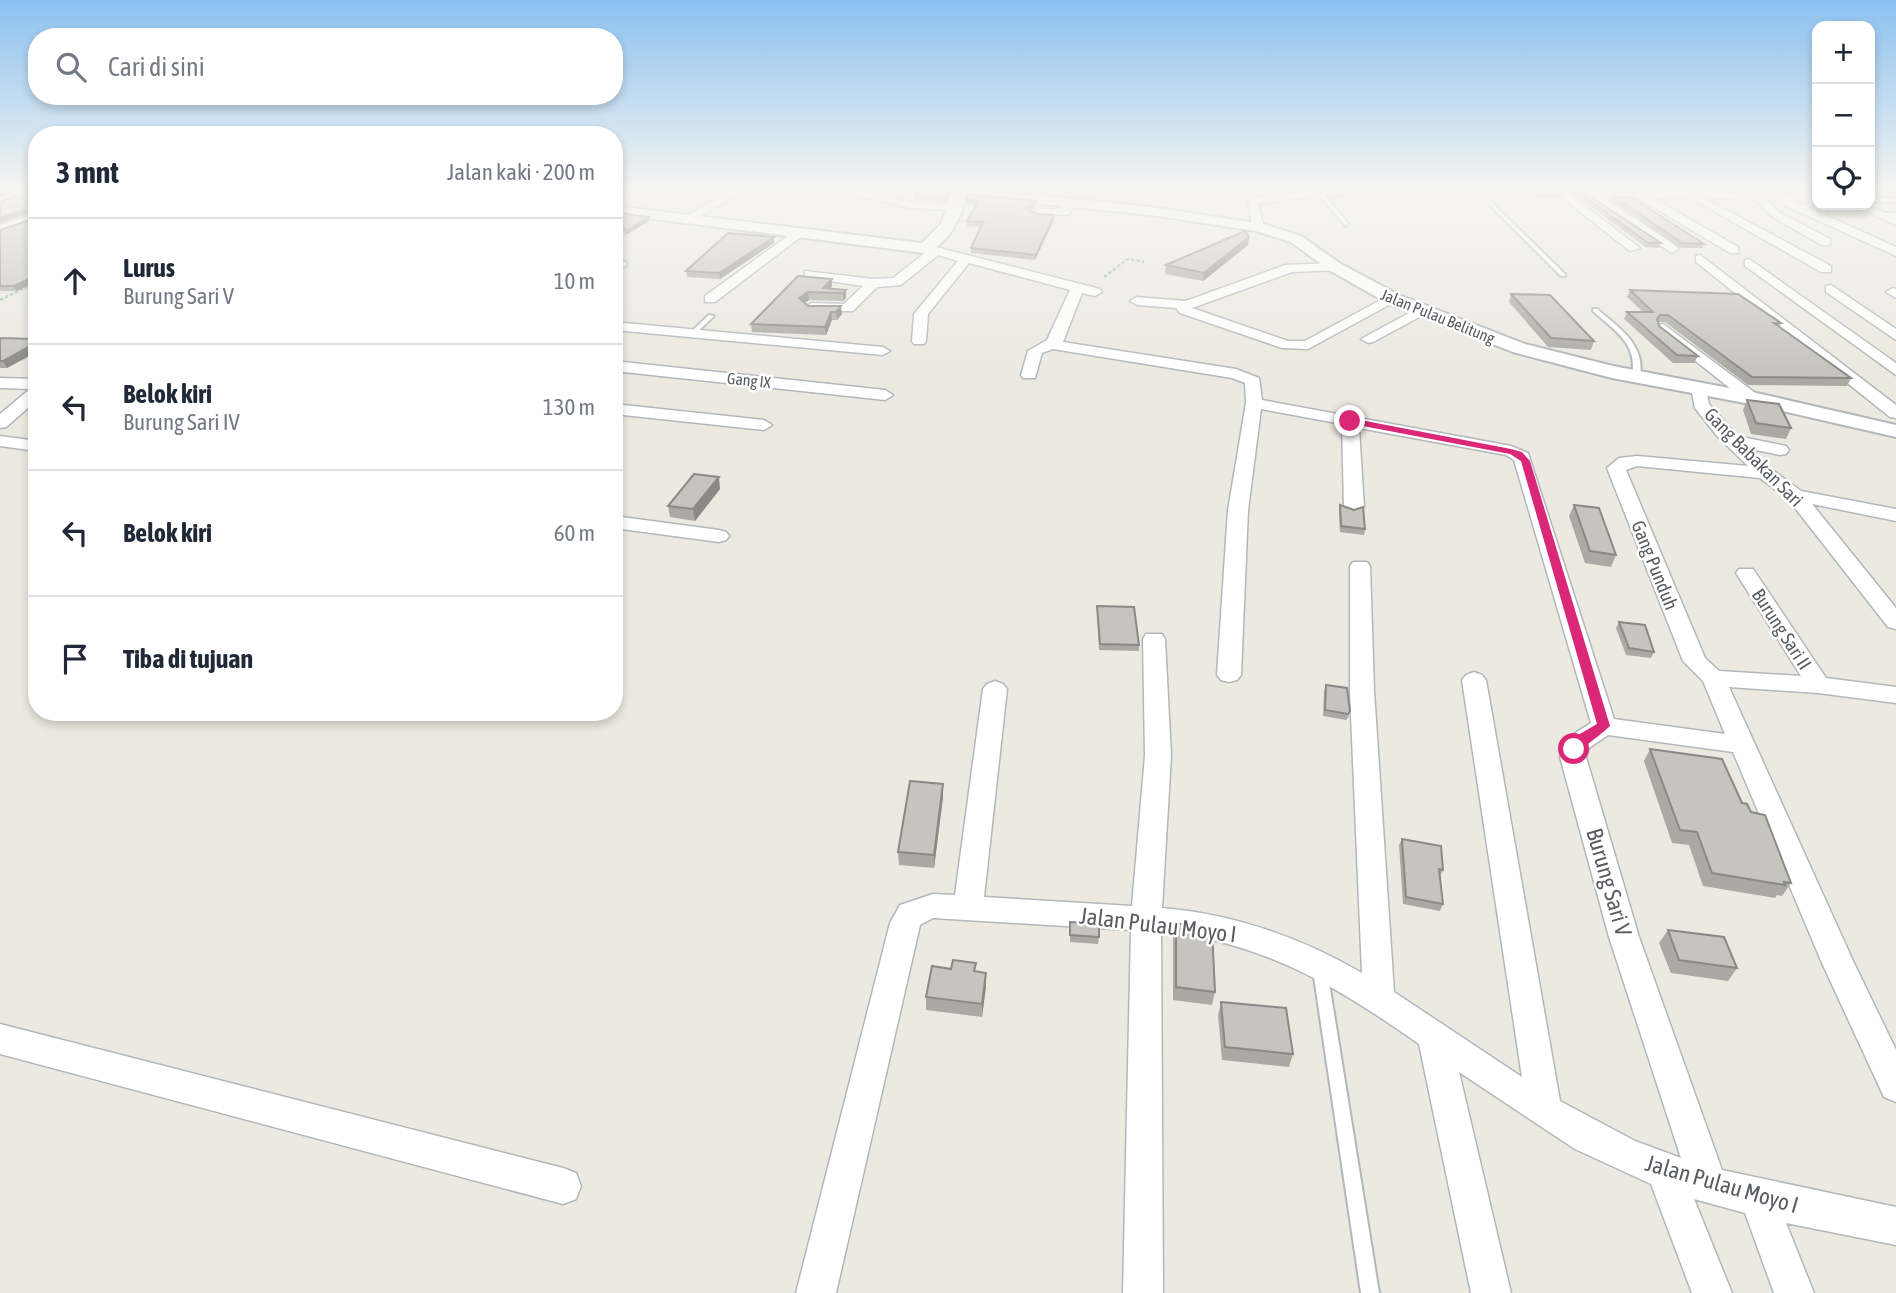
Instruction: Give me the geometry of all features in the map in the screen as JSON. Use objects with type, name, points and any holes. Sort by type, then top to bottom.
[{"type":"street","points":[[710,299],[776,250]]},
{"type":"street","points":[[923,250],[1086,290],[1053,342],[1035,351],[1029,375]]},
{"type":"street","name":"Jalan Pulau Belitung","points":[[1312,250],[1335,267],[1393,299],[1519,348],[1700,396],[1752,398],[1896,431]]},
{"type":"street","points":[[1790,250],[1826,270]]},
{"type":"street","points":[[810,274],[873,283],[896,282],[928,251]]},
{"type":"street","points":[[1700,259],[1896,413]]},
{"type":"street","points":[[919,341],[921,314],[965,260]]},
{"type":"street","points":[[1749,264],[1896,370]]},
{"type":"street","points":[[1138,301],[1187,305],[1290,268],[1335,267]]},
{"type":"street","points":[[809,307],[848,308],[873,283]]},
{"type":"street","points":[[1831,289],[1896,336]]},
{"type":"street","points":[[1187,305],[1183,308],[1185,310],[1299,347],[1308,345],[1393,299]]},
{"type":"street","points":[[1368,339],[1420,311]]},
{"type":"street","points":[[623,327],[883,351]]},
{"type":"street","points":[[1664,328],[1752,398]]},
{"type":"street","points":[[1053,342],[1059,346],[1242,375],[1253,381],[1254,402],[1238,510],[1229,675]]},
{"type":"street","name":"Gang IX","points":[[623,367],[884,394]]},
{"type":"street","points":[[0,383],[28,384]]},
{"type":"street","name":"Gang Babakan Sari","points":[[1700,396],[1731,440],[1765,473],[1795,495],[1896,622]]},
{"type":"street","points":[[0,423],[28,399]]},
{"type":"street","points":[[1254,402],[1518,454],[1525,461],[1604,726],[1743,745]]},
{"type":"street","points":[[623,410],[764,425]]},
{"type":"street","points":[[1350,421],[1354,507]]},
{"type":"street","points":[[1731,440],[1780,450]]},
{"type":"street","points":[[0,441],[28,445]]},
{"type":"street","name":"Gang Punduh","points":[[1713,677],[1695,661],[1616,468],[1637,461],[1765,473]]},
{"type":"street","points":[[1795,495],[1896,515]]},
{"type":"street","points":[[623,523],[719,536]]},
{"type":"street","points":[[1360,566],[1362,691],[1379,1000]]},
{"type":"street","name":"Burung Sari II","points":[[1746,573],[1818,685]]},
{"type":"street","points":[[1143,1293],[1146,919],[1158,756],[1154,639]]},
{"type":"street","points":[[1896,695],[1818,685],[1713,677],[1896,1086]]},
{"type":"street","points":[[1474,680],[1544,1109]]},
{"type":"street","points":[[968,907],[995,689]]},
{"type":"street","name":"Burung Sari V","points":[[1604,726],[1578,743],[1573,757],[1624,937],[1708,1182]]},
{"type":"street","name":"Jalan Pulau Moyo I","points":[[816,1293],[905,923],[911,913],[922,908],[968,907],[1146,919],[1220,928],[1254,938],[1319,967],[1379,1000],[1589,1137],[1665,1172],[1708,1182],[1758,1199],[1896,1226]]},
{"type":"street","points":[[1434,1037],[1491,1293]]},
{"type":"street","points":[[0,1039],[563,1185]]},
{"type":"street","points":[[1665,1172],[1712,1293]]},
{"type":"street","points":[[1758,1199],[1794,1293]]},
{"type":"lane","points":[[1538,250],[1563,275]]},
{"type":"lane","points":[[1595,310],[1633,345],[1639,357],[1636,377]]},
{"type":"lane","points":[[692,334],[711,316]]},
{"type":"lane","points":[[1319,967],[1370,1293]]},
{"type":"path","points":[[1086,290],[1128,259],[1144,262]]},
{"type":"path","points":[[0,300],[28,286]]},
{"type":"building","points":[[0,250],[28,250],[28,279],[14,286],[0,286]]},
{"type":"building","points":[[709,250],[754,250],[719,273],[686,271]]},
{"type":"building","points":[[993,250],[1038,250],[1036,255]]},
{"type":"building","points":[[1200,250],[1232,250],[1204,273],[1166,265]]},
{"type":"building","points":[[798,276],[832,279],[823,288],[846,290],[843,293],[808,292],[799,298],[808,306],[841,306],[836,312],[831,312],[825,327],[751,324]]},
{"type":"building","points":[[1630,290],[1738,294],[1781,323],[1774,323],[1851,378],[1752,377],[1668,315],[1660,315],[1657,319],[1659,326],[1698,356],[1677,355],[1627,312],[1653,312]]},
{"type":"building","points":[[1511,294],[1550,295],[1594,341],[1551,338]]},
{"type":"building","points":[[0,338],[28,339],[28,347],[0,361]]},
{"type":"building","points":[[1747,400],[1779,404],[1791,428],[1756,423]]},
{"type":"building","points":[[694,474],[719,477],[693,509],[668,506]]},
{"type":"building","points":[[1340,505],[1354,510],[1363,507],[1365,529],[1341,526]]},
{"type":"building","points":[[1574,505],[1599,508],[1616,555],[1590,551]]},
{"type":"building","points":[[1097,606],[1134,607],[1139,645],[1100,644]]},
{"type":"building","points":[[1619,622],[1645,625],[1654,652],[1629,648]]},
{"type":"building","points":[[1326,685],[1347,688],[1350,711],[1348,714],[1325,710]]},
{"type":"building","points":[[1650,749],[1722,759],[1742,803],[1747,804],[1751,812],[1765,815],[1791,883],[1784,882],[1785,885],[1712,873],[1697,832],[1680,830]]},
{"type":"building","points":[[910,781],[943,784],[934,855],[898,852]]},
{"type":"building","points":[[1402,839],[1441,846],[1443,870],[1439,869],[1443,904],[1406,897]]},
{"type":"building","points":[[1070,922],[1099,924],[1099,937],[1070,935]]},
{"type":"building","points":[[1176,923],[1212,929],[1215,992],[1176,987]]},
{"type":"building","points":[[1668,930],[1724,937],[1737,968],[1679,960]]},
{"type":"building","points":[[953,960],[976,963],[974,971],[986,973],[982,1004],[926,997],[932,966],[951,969]]},
{"type":"building","points":[[1221,1002],[1286,1008],[1293,1054],[1225,1047]]},
{"type":"route","points":[[1350,421],[1511,452],[1518,454],[1525,461],[1604,726],[1583,738],[1574,749]]}]
